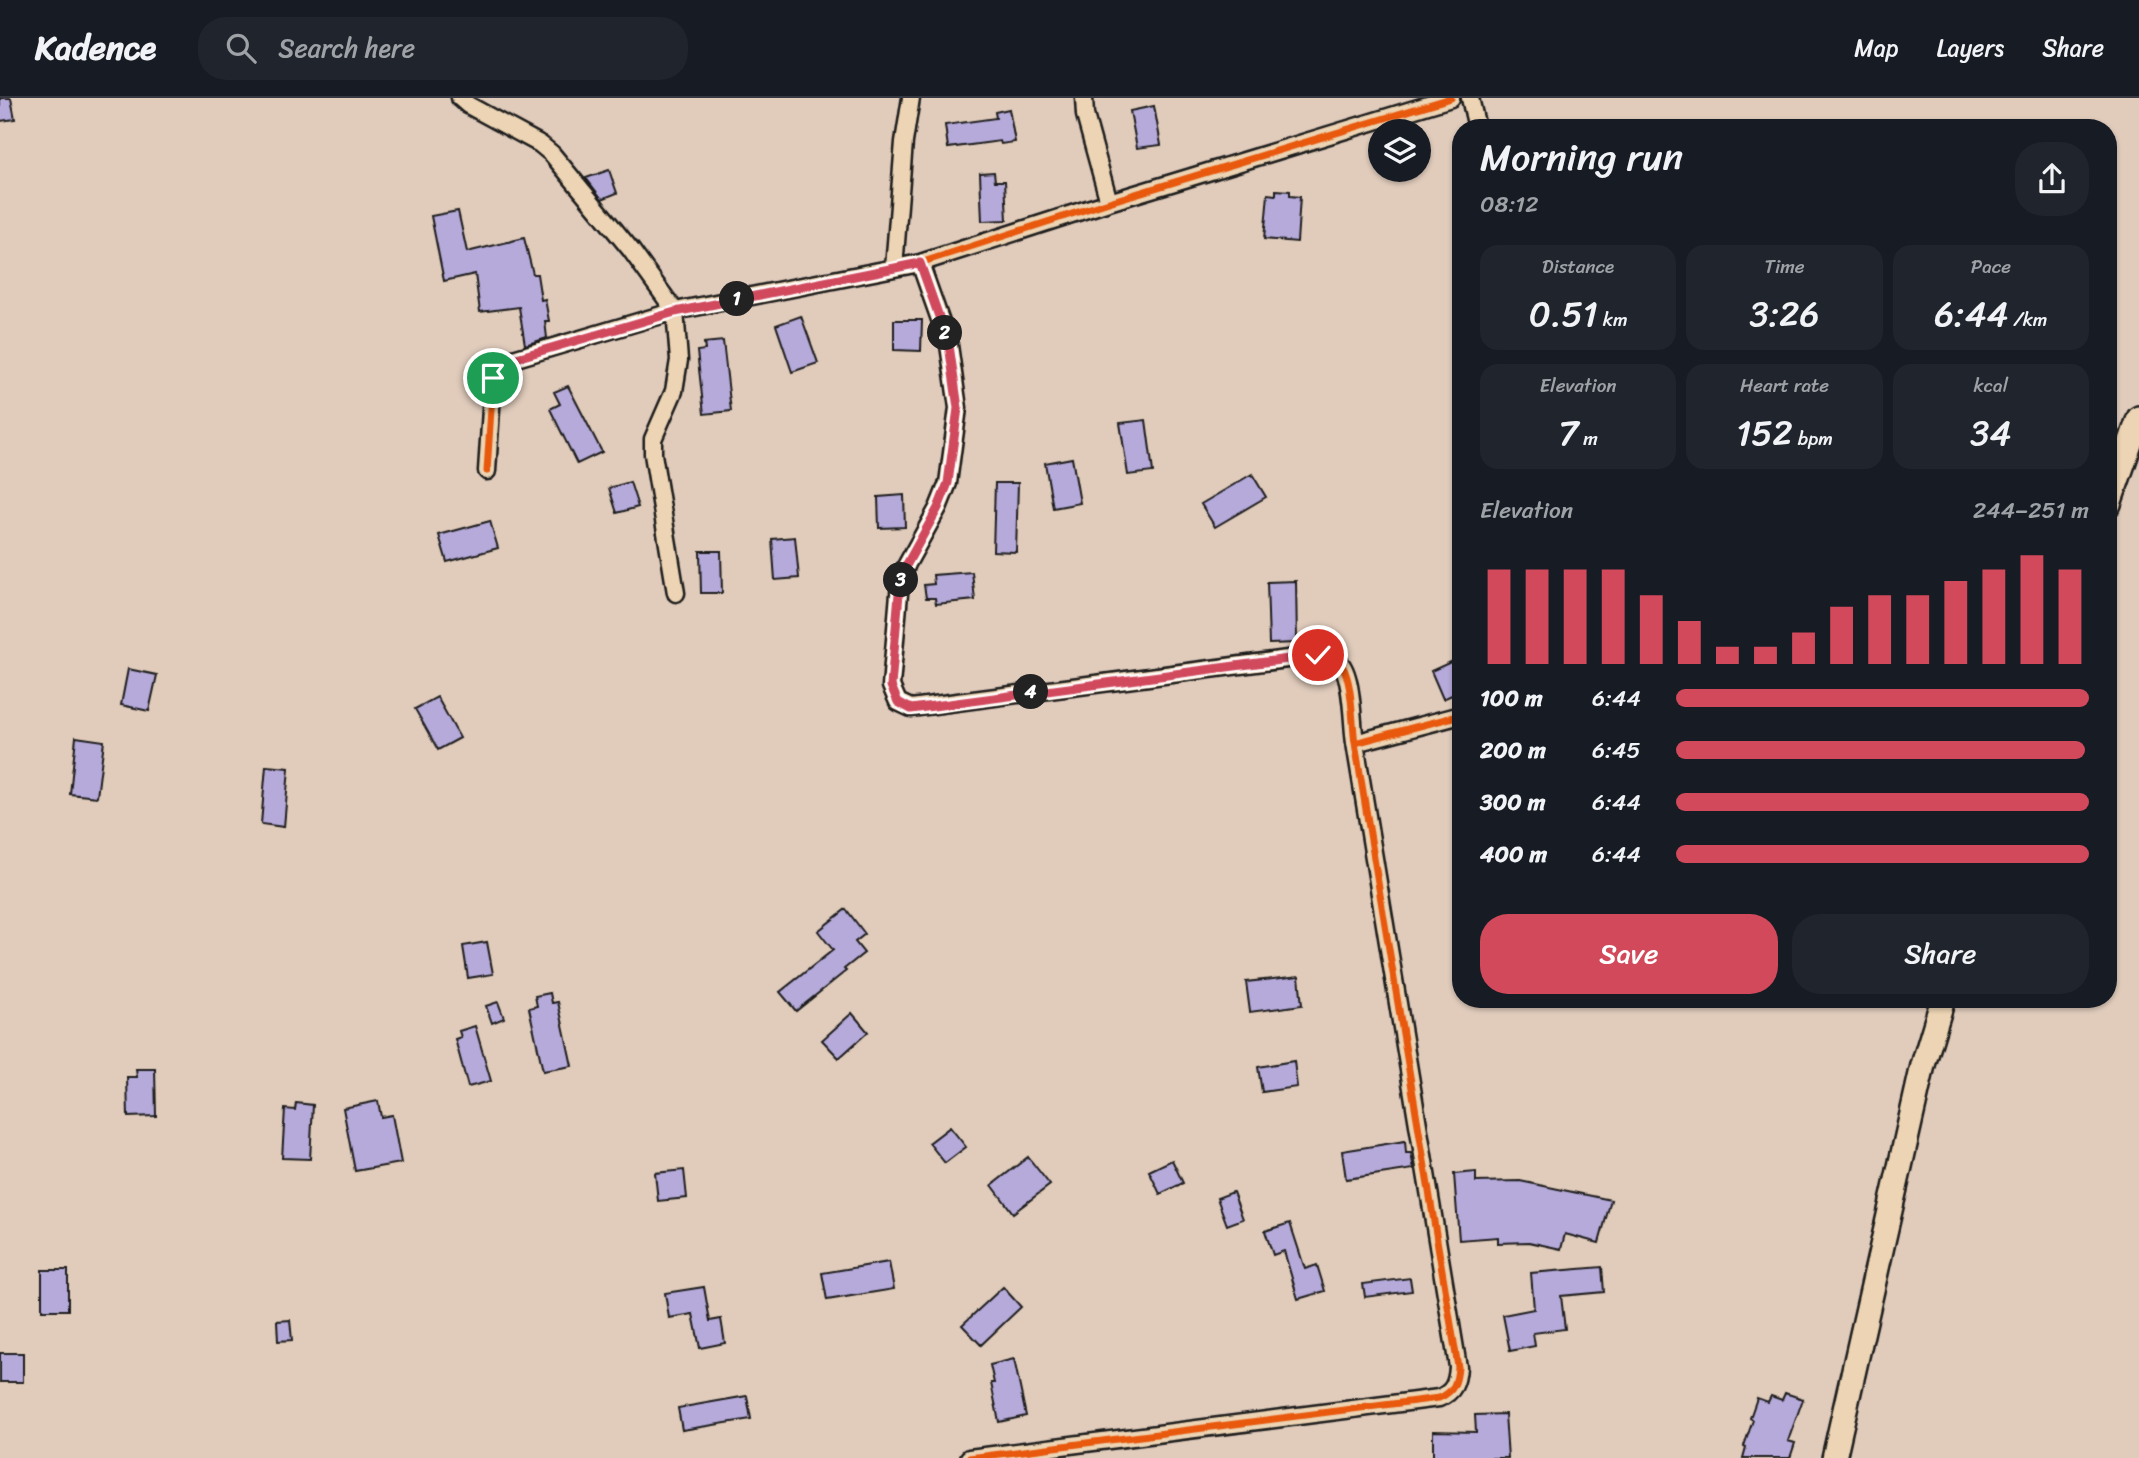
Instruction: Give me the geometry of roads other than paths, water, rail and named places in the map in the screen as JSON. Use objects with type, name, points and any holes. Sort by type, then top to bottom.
[{"type":"main road","points":[[2117,481],[2139,418]]},
{"type":"main road","points":[[1834,1458],[1923,1065],[1940,1008]]},
{"type":"street","points":[[460,98],[540,144],[552,154],[631,250],[675,312],[679,360],[674,391],[653,439],[653,447],[676,593]]},
{"type":"street","points":[[894,268],[904,142],[911,98]]},
{"type":"street","points":[[1084,98],[1085,116],[1109,202]]},
{"type":"street","points":[[487,471],[493,378],[513,359],[675,312],[920,263],[1109,202],[1451,98]]},
{"type":"street","points":[[1470,98],[1475,119]]},
{"type":"street","points":[[920,263],[949,345],[958,408],[948,483],[900,582],[891,686],[898,702],[911,709],[1318,655],[1334,658],[1341,663],[1347,675],[1354,743],[1458,1367],[1457,1381],[1449,1394],[1439,1398],[969,1458]]},
{"type":"street","points":[[1354,743],[1452,717]]}]
